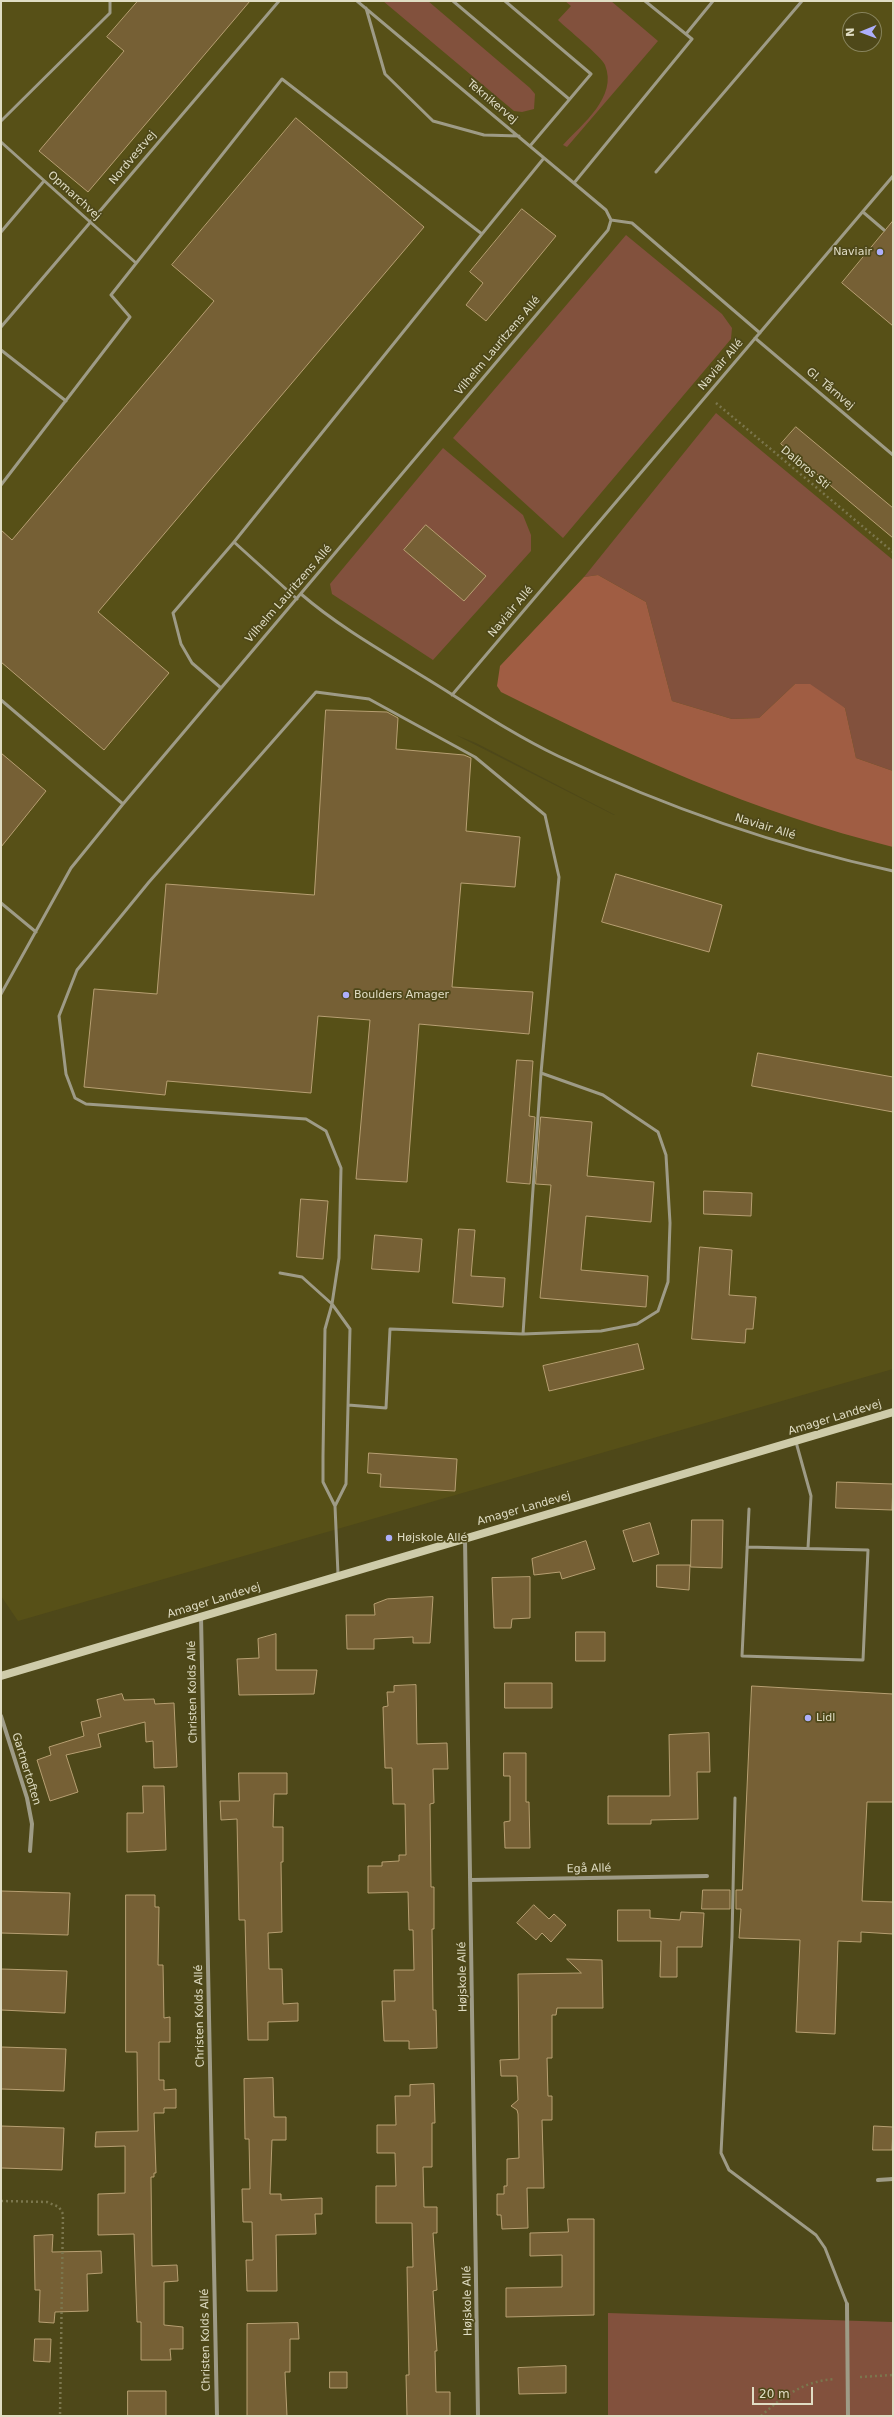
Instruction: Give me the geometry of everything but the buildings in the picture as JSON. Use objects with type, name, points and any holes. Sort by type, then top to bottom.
[{"type":"street","name":"Amager Landevej","points":[[1,1676],[465,1538],[796,1442],[893,1412]]},
{"type":"street","name":"Højskole Allé","points":[[465,1538],[478,2416]]},
{"type":"street","name":"Christen Kolds Allé","points":[[201,1616],[217,2416]]},
{"type":"street","name":"Gartnertoften","points":[[1,1716],[28,1798],[32,1824],[30,1851]]},
{"type":"street","name":"Egå Allé","points":[[471,1880],[707,1876]]},
{"type":"street","points":[[878,2180],[893,2180]]},
{"type":"street","points":[[847,2304],[848,2416]]},
{"type":"lane","points":[[1,120],[110,13],[110,1]]},
{"type":"lane","name":"Nordvestvej","points":[[1,327],[279,1]]},
{"type":"lane","name":"Teknikervej","points":[[358,1],[606,210],[610,220]]},
{"type":"lane","points":[[453,1],[569,99]]},
{"type":"lane","points":[[505,1],[591,74],[530,146]]},
{"type":"lane","points":[[574,183],[692,39],[645,1]]},
{"type":"lane","points":[[686,34],[713,1]]},
{"type":"lane","points":[[656,172],[802,1]]},
{"type":"lane","points":[[366,8],[384,74],[433,121],[484,135],[518,136]]},
{"type":"lane","points":[[1,485],[130,317],[111,295],[282,79],[482,234]]},
{"type":"lane","name":"Opmarchvej","points":[[1,142],[136,263]]},
{"type":"lane","points":[[221,688],[192,663],[181,644],[173,613],[234,542],[544,158]]},
{"type":"lane","name":"Naviair Allé","points":[[893,176],[452,695],[558,756],[697,816],[843,860],[893,871]]},
{"type":"lane","points":[[1,232],[44,181]]},
{"type":"lane","points":[[889,181],[893,184]]},
{"type":"lane","points":[[862,212],[884,230]]},
{"type":"lane","points":[[610,220],[632,223],[760,333]]},
{"type":"lane","name":"Vilhelm Lauritzens Allé","points":[[1,994],[71,868],[123,804],[608,230],[610,220]]},
{"type":"lane","name":"Gl. Tårnvej","points":[[755,338],[893,455]]},
{"type":"lane","points":[[1,350],[66,401]]},
{"type":"lane","points":[[234,542],[297,599]]},
{"type":"lane","points":[[301,594],[357,636],[452,695]]},
{"type":"lane","points":[[338,1576],[335,1506],[323,1482],[325,1329],[332,1304],[339,1258],[341,1168],[326,1130],[306,1119],[86,1104],[75,1098],[66,1074],[59,1016],[77,970],[149,882],[316,692],[369,699],[475,757],[545,815],[559,877],[541,1073],[523,1334]]},
{"type":"lane","points":[[1,700],[123,804]]},
{"type":"lane","points":[[1,903],[36,932]]},
{"type":"lane","points":[[348,1406],[386,1408],[390,1329],[523,1334],[600,1331],[637,1324],[658,1311],[668,1282],[670,1223],[666,1155],[658,1132],[602,1095],[541,1073]]},
{"type":"lane","points":[[280,1273],[302,1277],[332,1304],[350,1329],[346,1484],[335,1506]]},
{"type":"lane","points":[[796,1442],[811,1496],[808,1548]]},
{"type":"lane","points":[[747,1547],[868,1550],[862,1660],[742,1656],[747,1547],[749,1509]]},
{"type":"lane","points":[[735,1798],[732,1938],[721,2153],[729,2170],[816,2236],[825,2248],[847,2304]]},
{"type":"path","name":"Dalbros Sti","points":[[707,396],[893,552]]},
{"type":"path","points":[[1,2201],[47,2202],[59,2207],[63,2214],[60,2416]]},
{"type":"path","points":[[761,2416],[780,2399],[801,2386],[819,2380],[893,2375]]},
{"type":"shaded area","points":[[1,1],[893,1],[893,1369],[18,1621],[1,1596]],"holes":[[[456,735],[476,743],[615,815]]]},
{"type":"shaded area","points":[[383,1],[428,1],[530,88],[535,94],[534,109],[522,112],[514,111]]},
{"type":"shaded area","points":[[565,1],[611,1],[658,41],[567,147],[563,145],[588,119],[602,99],[607,88],[608,77],[605,65],[602,61],[591,49],[558,20],[571,6]]},
{"type":"shaded area","points":[[626,235],[722,314],[732,328],[731,339],[563,538],[453,438]]},
{"type":"shaded area","points":[[716,413],[893,560],[893,771],[856,758],[845,708],[795,684],[759,718],[732,719],[672,701],[646,602],[598,575],[584,577]]},
{"type":"shaded area","points":[[443,448],[523,515],[531,535],[531,551],[433,660],[332,594],[330,584]]},
{"type":"shaded area","points":[[598,575],[646,602],[672,701],[732,719],[759,718],[795,684],[810,684],[845,708],[856,758],[893,771],[893,847],[842,833],[742,800],[644,760],[501,692],[497,686],[500,666],[584,577]]},
{"type":"shaded area","points":[[608,2313],[893,2322],[893,2416],[608,2416]]},
{"type":"place","name":"Naviair","points":[[880,252]]},
{"type":"place","name":"Boulders Amager","points":[[346,995]]},
{"type":"place","name":"Højskole Allé","points":[[389,1538]]},
{"type":"place","name":"Lidl","points":[[808,1718]]}]
